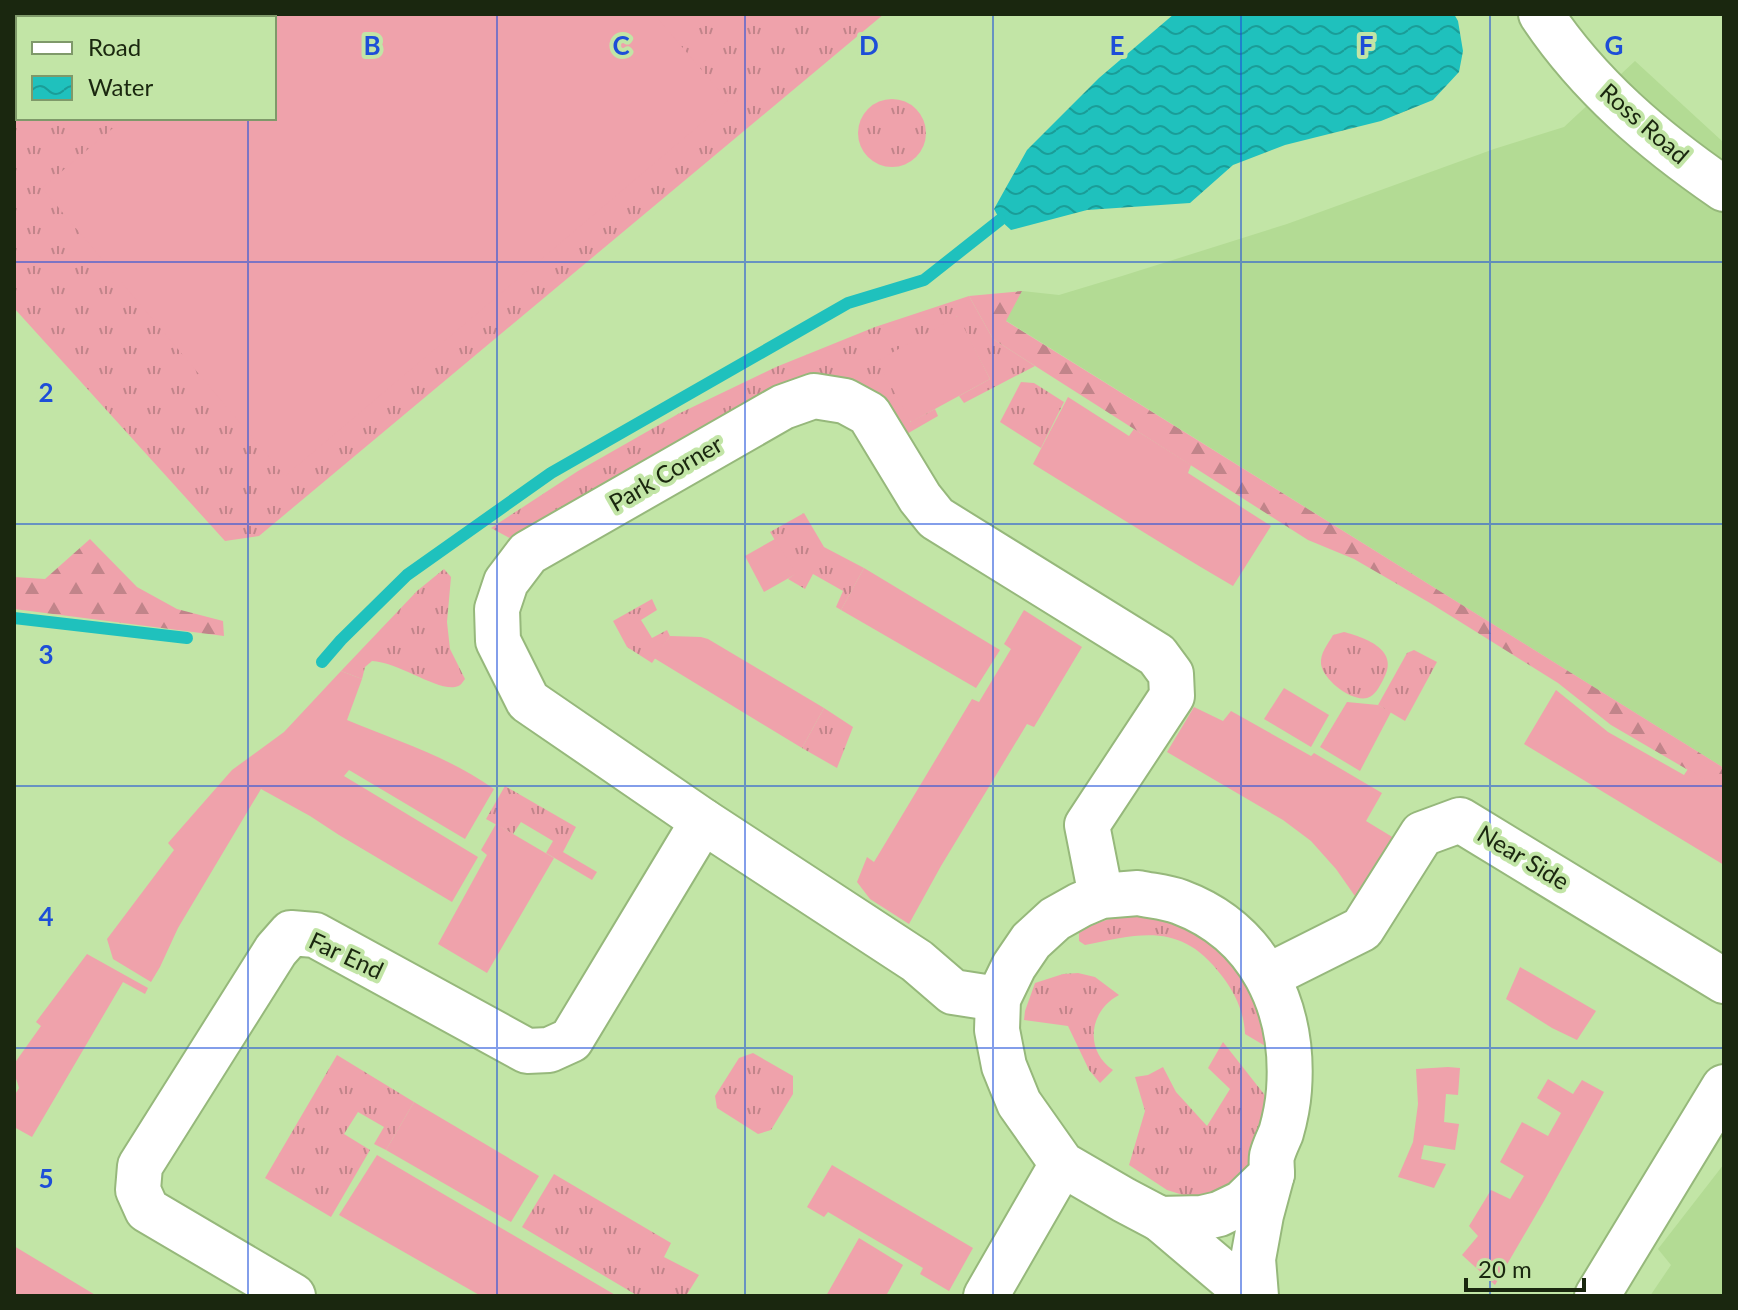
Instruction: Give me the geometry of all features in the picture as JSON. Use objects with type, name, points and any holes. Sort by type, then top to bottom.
[{"type":"street","name":"Ross Road","points":[[1541,14],[1592,78],[1628,115],[1673,153],[1724,189]]},
{"type":"street","name":"Park Corner","points":[[998,999],[953,992],[917,961],[703,821],[528,701],[498,641],[497,609],[506,582],[528,553],[783,407],[814,396],[845,401],[869,414],[920,498],[936,518],[1157,655],[1171,674],[1172,696],[1087,825],[1101,896]]},
{"type":"street","name":"Near Side","points":[[1268,976],[1362,929],[1422,834],[1460,820],[1724,981]]},
{"type":"street","name":"Far End","points":[[293,1296],[147,1210],[138,1190],[140,1166],[276,950],[291,933],[315,935],[527,1051],[549,1050],[571,1040],[703,821]]},
{"type":"street","points":[[1138,893],[1177,900],[1200,910],[1230,931],[1254,956],[1278,998],[1287,1031],[1289,1093],[1282,1130],[1272,1156],[1272,1174],[1253,1259],[1251,1294],[1160,1219],[1062,1164],[1019,1103],[1004,1066],[997,1030],[998,999],[1014,966],[1031,941],[1055,919],[1101,896],[1138,893]]},
{"type":"street","points":[[1597,1296],[1724,1087]]},
{"type":"street","points":[[986,1296],[1062,1164]]},
{"type":"street","points":[[1160,1219],[1202,1218],[1219,1214],[1242,1203],[1272,1174]]},
{"type":"shaded area","points":[[1635,61],[1724,140],[1724,768],[1005,320],[1022,291],[1059,295],[1122,276],[1287,224],[1564,127]]},
{"type":"shaded area","points":[[1724,1164],[1724,1296],[1650,1296],[1671,1265],[1658,1249]]},
{"type":"green space","points":[[654,14],[728,101],[285,476],[42,188],[123,120],[276,120],[276,16],[246,16]]},
{"type":"green space","points":[[884,14],[259,536],[225,541],[14,308],[14,122],[276,120],[276,16],[155,16]]},
{"type":"green space","points":[[892,99],[916,109],[926,133],[916,157],[892,167],[868,157],[858,133],[868,109]]},
{"type":"green space","points":[[1022,291],[1006,321],[1724,768],[1724,791],[1611,725],[1558,683],[1430,603],[1354,559],[1308,540],[993,339],[969,296]]},
{"type":"green space","points":[[969,296],[993,339],[1035,366],[964,403],[959,396],[990,379],[957,316],[910,422],[935,409],[938,416],[905,435],[837,382],[519,543],[491,528],[578,471],[678,414],[776,367],[875,327]]},
{"type":"green space","points":[[958,316],[990,379],[911,422],[877,361]]},
{"type":"green space","points":[[1021,382],[1034,383],[1064,402],[1041,448],[1000,422]]},
{"type":"green space","points":[[1068,397],[1129,436],[1134,429],[1191,465],[1188,473],[1271,526],[1233,586],[1033,464]]},
{"type":"green space","points":[[804,513],[824,547],[864,568],[841,610],[836,607],[843,591],[813,574],[805,589],[788,579],[795,574],[770,532]]},
{"type":"green space","points":[[90,539],[137,587],[177,609],[223,621],[224,636],[14,609],[14,577],[45,579]]},
{"type":"green space","points":[[775,539],[796,574],[764,592],[745,556]]},
{"type":"green space","points":[[864,568],[1000,650],[976,688],[841,610]]},
{"type":"green space","points":[[444,569],[451,577],[447,622],[450,649],[465,679],[461,684],[447,687],[372,661],[365,667],[362,679],[341,671],[417,591]]},
{"type":"green space","points":[[652,599],[657,610],[641,620],[652,638],[667,630],[670,636],[652,663],[627,647],[613,621]]},
{"type":"green space","points":[[1024,610],[1082,647],[1034,727],[1027,724],[909,924],[870,899],[857,882],[867,857],[874,862],[972,699],[979,702],[1011,649],[1004,644]]},
{"type":"green space","points":[[1344,632],[1371,642],[1388,661],[1380,685],[1367,698],[1346,693],[1332,683],[1323,670],[1321,660],[1325,649],[1333,635]]},
{"type":"green space","points":[[670,636],[708,639],[824,708],[802,748],[654,658]]},
{"type":"green space","points":[[1414,650],[1437,662],[1405,721],[1378,705],[1407,653]]},
{"type":"green space","points":[[341,671],[362,679],[347,720],[441,759],[494,789],[465,839],[349,770],[344,776],[478,857],[452,902],[261,789],[178,928],[151,982],[113,959],[107,939],[174,850],[168,843],[232,770],[284,732]]},
{"type":"green space","points":[[1284,688],[1329,715],[1311,747],[1264,719]]},
{"type":"green space","points":[[1556,690],[1608,732],[1684,775],[1688,769],[1724,791],[1724,865],[1524,744]]},
{"type":"green space","points":[[1347,702],[1378,705],[1391,712],[1360,771],[1320,747]]},
{"type":"green space","points":[[1194,707],[1223,721],[1231,711],[1311,756],[1314,753],[1382,793],[1366,821],[1394,838],[1357,899],[1311,841],[1283,820],[1167,752]]},
{"type":"green space","points":[[824,708],[853,727],[837,768],[802,748]]},
{"type":"green space","points":[[505,786],[576,827],[563,852],[597,872],[592,880],[546,853],[553,841],[521,822],[513,834],[486,819]]},
{"type":"green space","points":[[496,824],[554,858],[487,973],[438,944],[487,855],[481,850]]},
{"type":"green space","points":[[1138,914],[1200,928],[1249,978],[1272,1050],[1245,1034],[1241,1010],[1231,989],[1207,959],[1192,947],[1176,939],[1143,935],[1085,945],[1079,941],[1079,933],[1093,925]]},
{"type":"green space","points":[[87,954],[148,988],[145,994],[123,982],[32,1137],[14,1127],[14,1096],[19,1088],[14,1064],[41,1026],[36,1022]]},
{"type":"green space","points":[[1520,967],[1596,1011],[1577,1040],[1506,999]]},
{"type":"green space","points":[[1063,974],[1095,977],[1119,995],[1109,1002],[1096,1020],[1094,1042],[1097,1052],[1113,1070],[1100,1083],[1089,1070],[1068,1026],[1024,1020],[1035,983]]},
{"type":"green space","points":[[1223,1042],[1271,1103],[1255,1158],[1233,1188],[1196,1199],[1167,1190],[1129,1165],[1145,1111],[1135,1077],[1148,1075],[1163,1067],[1176,1092],[1207,1126],[1230,1089],[1208,1068]]},
{"type":"green space","points":[[753,1053],[793,1076],[793,1094],[771,1130],[758,1134],[717,1108],[715,1096],[739,1058]]},
{"type":"green space","points":[[337,1055],[414,1102],[386,1150],[374,1144],[384,1127],[358,1112],[344,1134],[370,1150],[331,1217],[265,1178]]},
{"type":"green space","points":[[1460,1068],[1458,1095],[1446,1094],[1444,1122],[1459,1124],[1455,1150],[1424,1145],[1421,1159],[1446,1164],[1434,1188],[1398,1177],[1413,1142],[1418,1104],[1416,1069]]},
{"type":"green space","points":[[1548,1079],[1573,1094],[1582,1080],[1604,1092],[1495,1285],[1462,1255],[1478,1236],[1469,1226],[1491,1190],[1510,1199],[1524,1176],[1500,1162],[1522,1122],[1548,1136],[1561,1113],[1537,1098]]},
{"type":"green space","points":[[414,1102],[539,1176],[511,1222],[386,1150]]},
{"type":"green space","points":[[377,1155],[617,1296],[481,1296],[339,1215]]},
{"type":"green space","points":[[832,1165],[973,1248],[949,1291],[920,1274],[923,1268],[828,1212],[824,1217],[807,1207]]},
{"type":"green space","points":[[554,1174],[671,1243],[664,1257],[699,1275],[686,1296],[638,1296],[522,1227]]},
{"type":"green space","points":[[859,1238],[903,1265],[886,1296],[826,1296]]},
{"type":"green space","points":[[14,1246],[97,1296],[14,1296]]},
{"type":"water","points":[[1174,14],[1454,14],[1463,51],[1459,72],[1433,100],[1381,121],[1285,145],[1233,165],[1190,203],[1087,210],[1011,230],[994,209],[1027,150],[1099,78]]},
{"type":"waterway","points":[[322,662],[407,575],[551,473],[848,303],[924,280],[1000,220]]},
{"type":"waterway","points":[[14,618],[187,638]]}]
